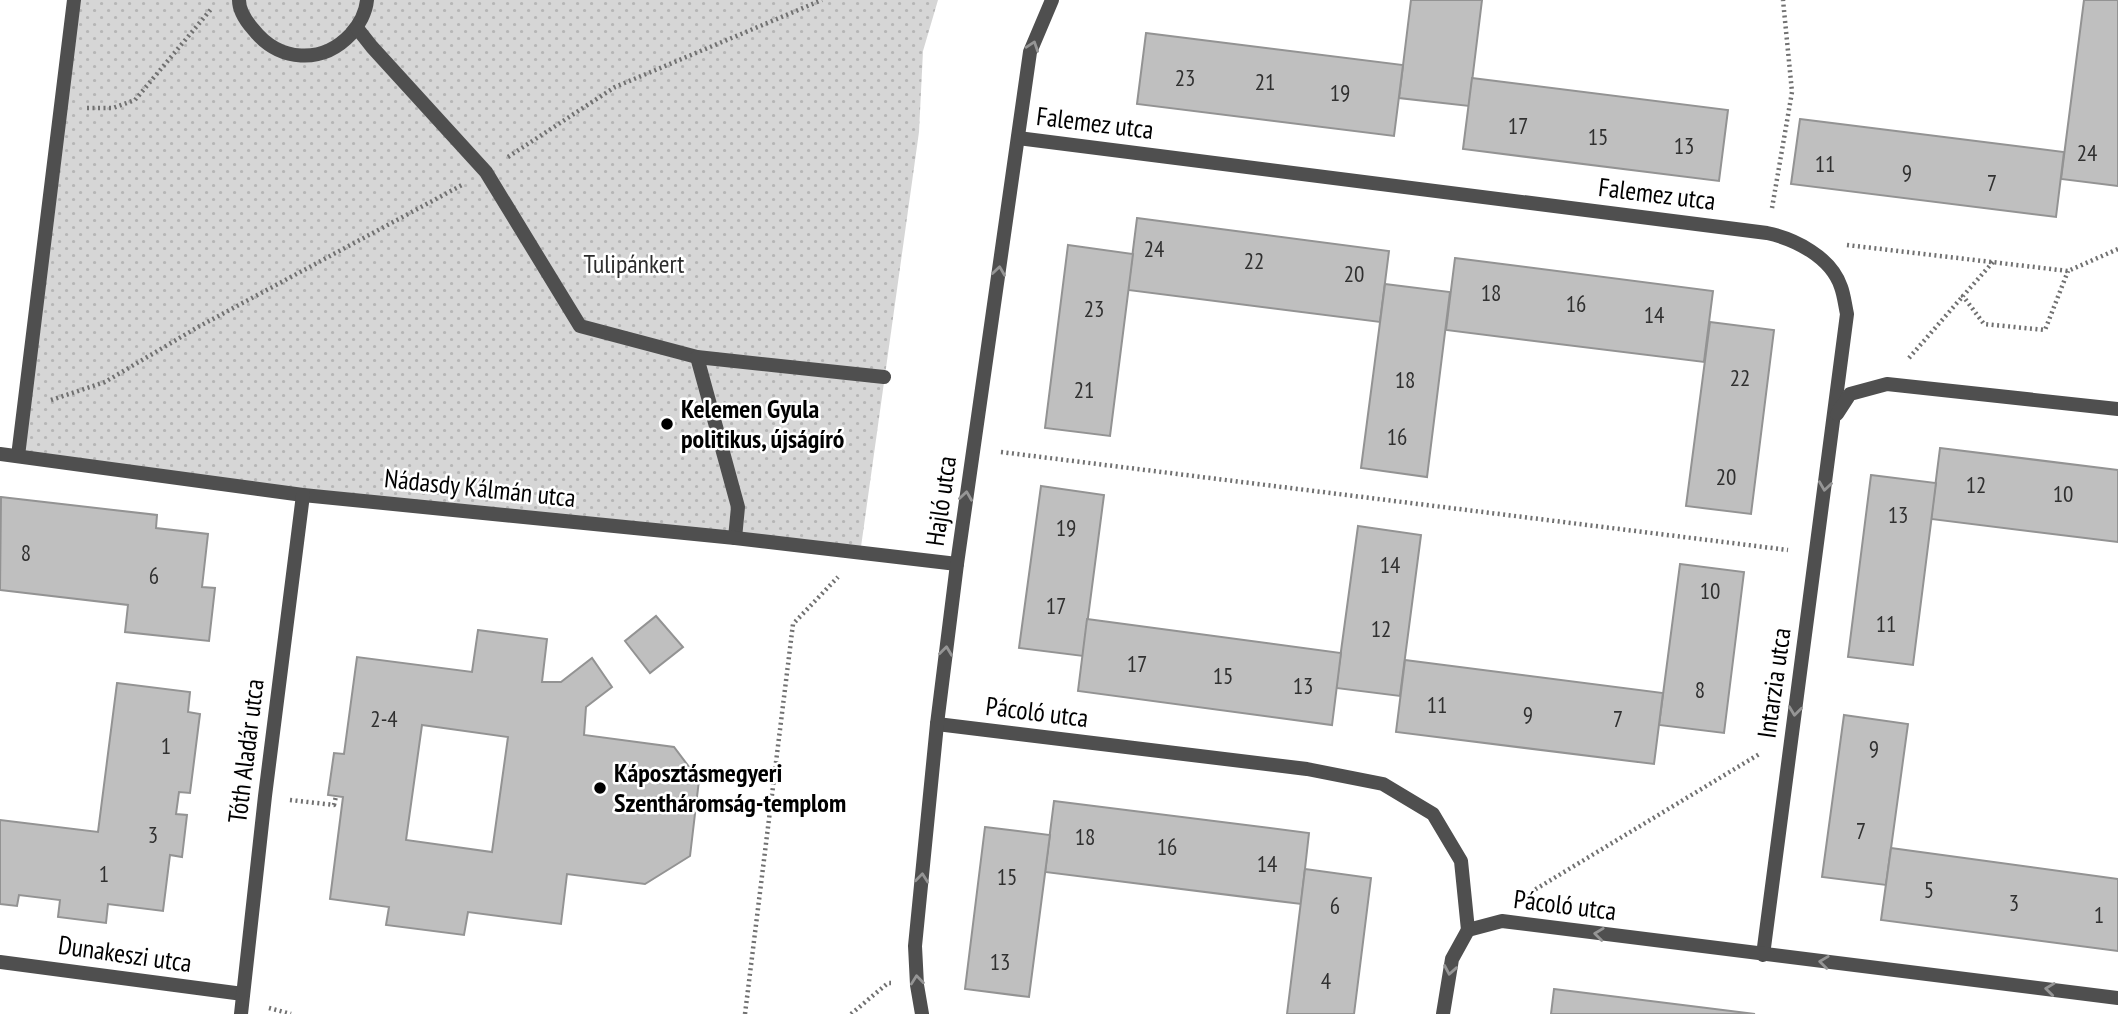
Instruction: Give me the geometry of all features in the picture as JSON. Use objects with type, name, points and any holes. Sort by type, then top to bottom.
[{"type":"street","points":[[18,456],[74,0]]},
{"type":"street","points":[[239,2],[249,24],[262,41],[281,52],[302,57],[324,54],[343,43],[357,27],[367,0]]},
{"type":"street","name":"Hajló utca","points":[[922,1014],[915,946],[937,724],[957,564],[1030,51],[1052,0]]},
{"type":"street","points":[[357,27],[485,172],[580,326],[697,357],[884,377]]},
{"type":"street","name":"Falemez utca","points":[[1018,138],[1784,237],[1819,257],[1840,284],[1847,314],[1834,418]]},
{"type":"street","points":[[697,357],[738,507],[735,538]]},
{"type":"street","points":[[1834,418],[1850,394],[1887,384],[2118,409]]},
{"type":"street","name":"Intarzia utca","points":[[1763,955],[1834,418]]},
{"type":"street","name":"Nádasdy Kálmán utca","points":[[0,454],[303,495],[735,538],[957,564]]},
{"type":"street","name":"Tóth Aladár utca","points":[[241,1014],[303,495]]},
{"type":"street","name":"Pácoló utca","points":[[937,724],[1307,769],[1383,784],[1433,814],[1461,861],[1468,930],[1502,921],[2118,998]]},
{"type":"street","points":[[1443,1014],[1452,959],[1468,930]]},
{"type":"street","name":"Dunakeszi utca","points":[[0,962],[243,994]]},
{"type":"path","points":[[46,402],[105,382],[198,327],[485,172],[615,87],[822,0]]},
{"type":"path","points":[[1767,233],[1792,92],[1783,0]]},
{"type":"path","points":[[61,107],[113,108],[135,100],[217,3],[239,2]]},
{"type":"path","points":[[1836,243],[2068,271],[2118,249]]},
{"type":"path","points":[[1887,384],[1993,262]]},
{"type":"path","points":[[1964,296],[1984,324],[2045,330],[2068,271]]},
{"type":"path","points":[[973,449],[1816,553]]},
{"type":"path","points":[[745,1014],[793,624],[860,554]]},
{"type":"path","points":[[1514,902],[1792,735]]},
{"type":"path","points":[[265,796],[334,805],[336,796]]},
{"type":"path","points":[[851,1014],[888,983],[917,985]]},
{"type":"green space","name":"Tulipánkert","points":[[74,0],[938,0],[923,51],[919,132],[860,554],[18,456]]},
{"type":"building","points":[[1411,0],[1482,0],[1469,106],[1399,98]]},
{"type":"building","points":[[2084,0],[2118,0],[2118,186],[2061,179]]},
{"type":"building","points":[[1146,33],[1403,65],[1394,136],[1137,104]]},
{"type":"building","points":[[1472,78],[1728,110],[1719,181],[1463,149]]},
{"type":"building","points":[[1800,119],[2064,152],[2056,217],[1791,184]]},
{"type":"building","points":[[1137,218],[1389,251],[1380,322],[1128,290]]},
{"type":"building","points":[[1068,245],[1133,254],[1110,436],[1045,428]]},
{"type":"building","points":[[1455,258],[1713,291],[1704,362],[1446,330]]},
{"type":"building","points":[[1385,284],[1450,292],[1427,477],[1361,468]]},
{"type":"building","points":[[1710,322],[1774,330],[1751,514],[1686,506]]},
{"type":"building","points":[[1940,448],[2118,470],[2118,542],[1931,519]]},
{"type":"building","points":[[1871,475],[1936,483],[1913,665],[1848,657]]},
{"type":"building","points":[[1041,486],[1104,495],[1083,656],[1019,648]]},
{"type":"building","points":[[1,497],[157,515],[156,528],[208,534],[202,587],[215,588],[209,641],[125,632],[128,605],[0,590]]},
{"type":"building","points":[[1358,526],[1421,535],[1400,696],[1336,688]]},
{"type":"building","points":[[1680,564],[1744,572],[1724,733],[1659,725]]},
{"type":"building","points":[[656,616],[683,647],[650,673],[625,641]]},
{"type":"building","points":[[1087,619],[1341,653],[1332,725],[1078,691]]},
{"type":"building","name":"Káposztásmegyeri Szentháromság-templom","points":[[478,630],[547,639],[542,682],[561,682],[592,658],[612,687],[586,707],[584,735],[674,747],[699,780],[690,856],[645,884],[567,874],[561,924],[468,912],[464,935],[386,925],[389,907],[330,899],[343,797],[328,795],[334,753],[344,754],[357,657],[472,672]],"holes":[[[422,725],[508,737],[492,852],[406,840]]]},
{"type":"building","points":[[1405,660],[1663,693],[1654,764],[1396,732]]},
{"type":"building","points":[[117,683],[190,692],[188,712],[200,714],[190,793],[179,792],[176,814],[187,815],[182,857],[170,855],[163,911],[108,904],[106,923],[58,917],[60,900],[19,895],[17,906],[0,904],[0,820],[98,832]]},
{"type":"building","points":[[1844,715],[1908,724],[1886,885],[1822,877]]},
{"type":"building","points":[[1054,801],[1309,833],[1301,904],[1045,872]]},
{"type":"building","points":[[985,827],[1050,835],[1029,997],[965,989]]},
{"type":"building","points":[[1891,848],[2118,879],[2118,951],[1881,920]]},
{"type":"building","points":[[1305,869],[1371,878],[1354,1014],[1287,1014]]},
{"type":"building","points":[[1554,989],[1755,1014],[1551,1014]]},
{"type":"place","name":"Kelemen Gyula politikus, újságíró","points":[[667,424]]},
{"type":"place","name":"Káposztásmegyeri Szentháromság-templom","points":[[600,788]]}]
